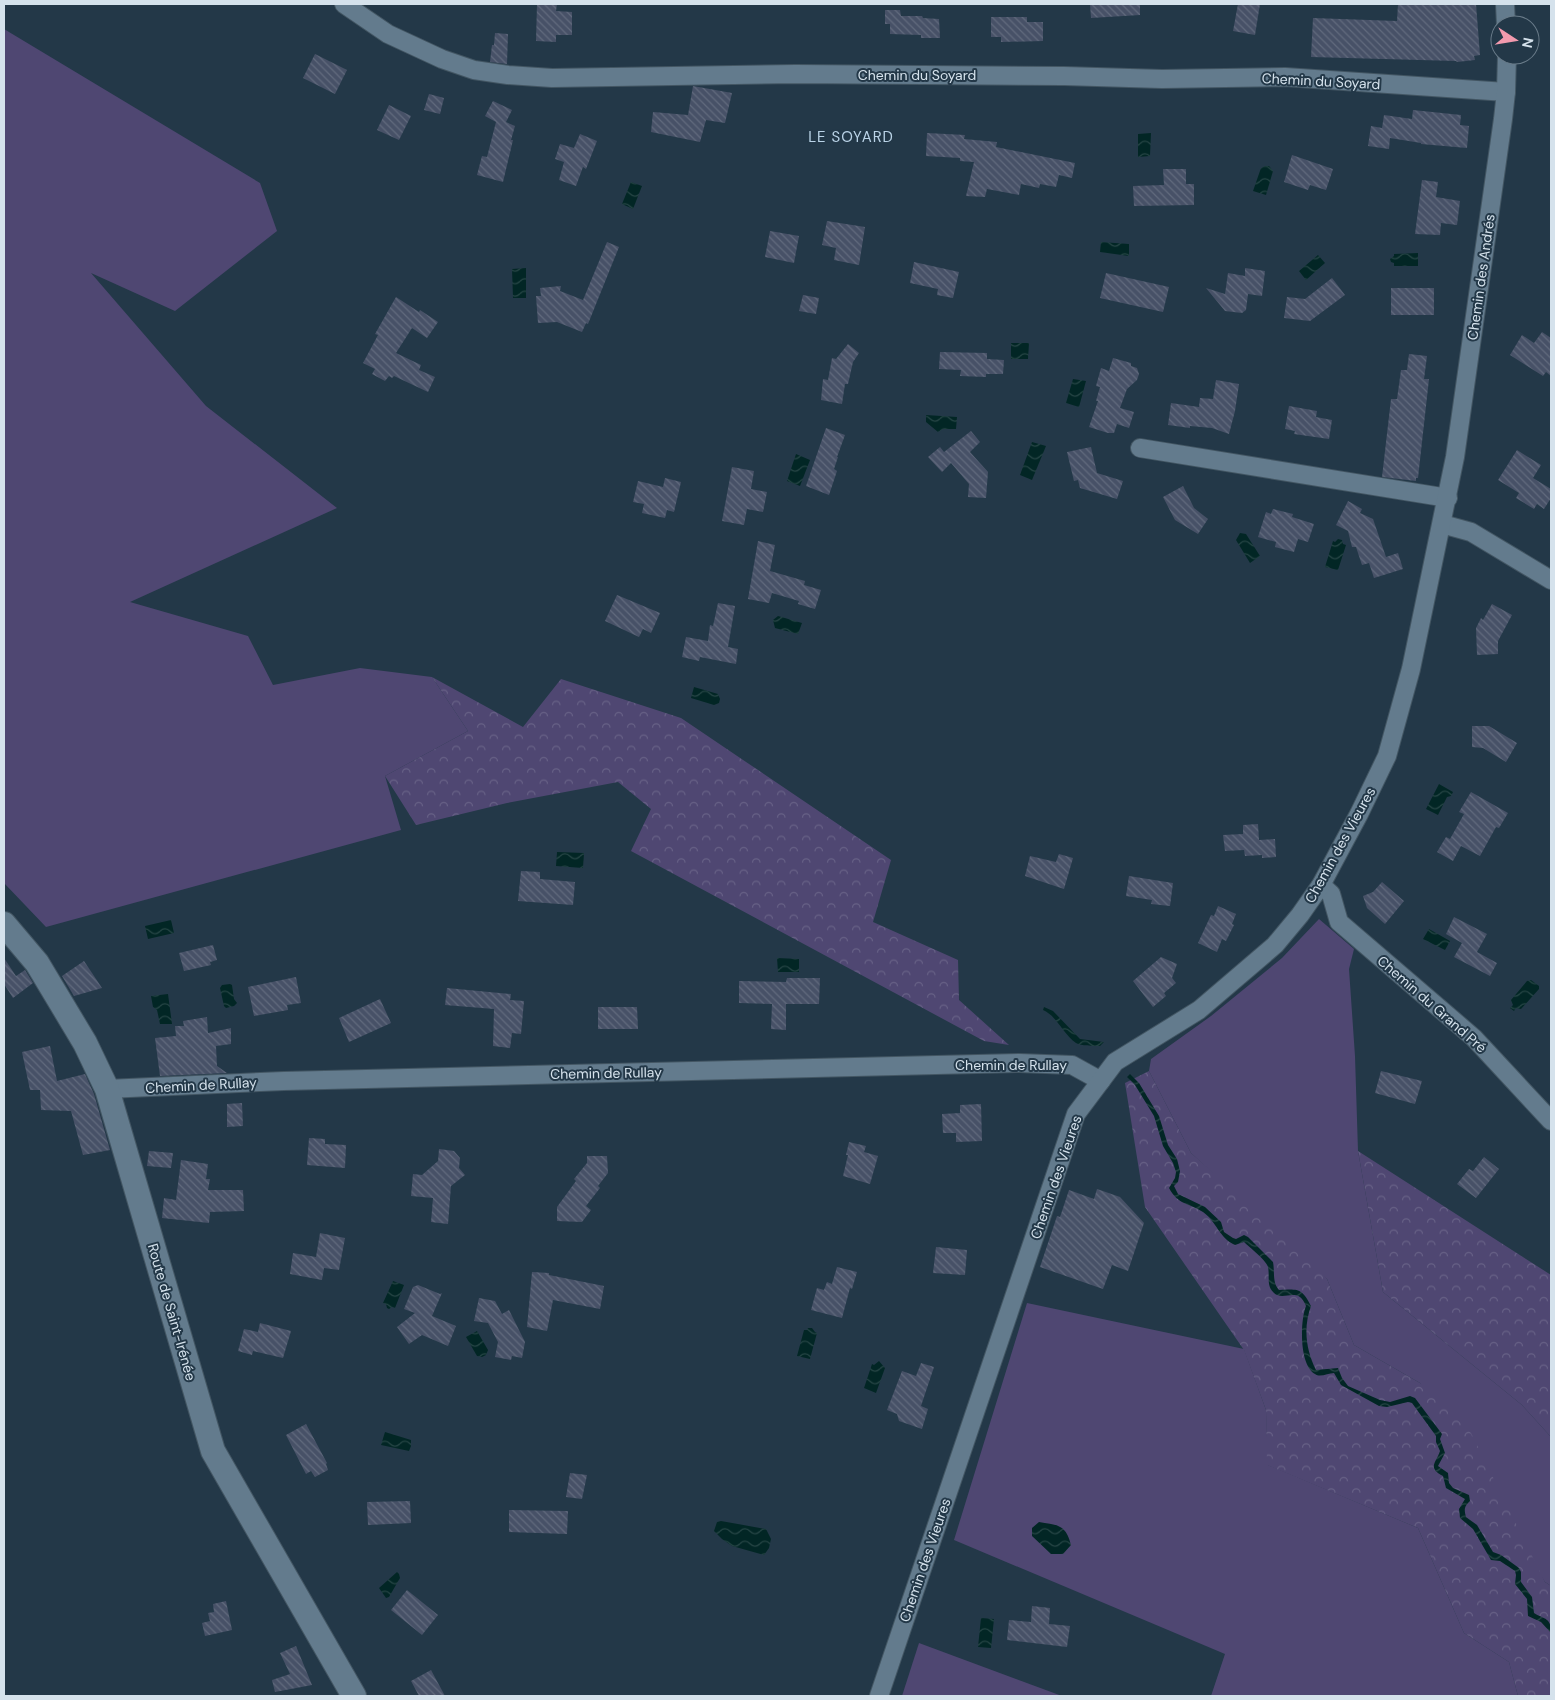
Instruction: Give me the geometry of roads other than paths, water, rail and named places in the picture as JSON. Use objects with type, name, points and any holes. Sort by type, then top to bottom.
[{"type":"street","name":"Chemin du Soyard","points":[[344,4],[388,34],[442,59],[474,70],[508,75],[552,78],[795,74],[1064,76],[1162,79],[1285,78],[1506,92]]},
{"type":"street","name":"Chemin des Andrés","points":[[1442,524],[1457,448],[1506,92],[1507,65]]},
{"type":"street","points":[[1140,448],[1448,498]]},
{"type":"street","points":[[1442,524],[1471,532],[1551,580]]},
{"type":"street","name":"Chemin des Vieures","points":[[879,1696],[1076,1114],[1115,1062],[1199,1010],[1275,944],[1300,915],[1321,885],[1387,756],[1411,670],[1442,524]]},
{"type":"street","name":"Chemin du Grand Pré","points":[[1321,885],[1331,894],[1338,922],[1474,1038],[1551,1121]]},
{"type":"street","name":"Route de Saint-Irénée","points":[[4,924],[37,963],[85,1042],[107,1089],[214,1451],[354,1696]]},
{"type":"street","name":"Chemin de Rullay","points":[[107,1089],[284,1081],[1019,1063],[1072,1065],[1100,1081]]},
{"type":"water","points":[[1151,133],[1150,156],[1138,157],[1138,134]]},
{"type":"water","points":[[1269,166],[1273,171],[1266,195],[1253,191],[1261,168]]},
{"type":"water","points":[[631,182],[642,186],[633,209],[622,204]]},
{"type":"water","points":[[1101,242],[1129,244],[1129,256],[1100,252]]},
{"type":"water","points":[[1418,253],[1418,266],[1394,266],[1390,259],[1394,254]]},
{"type":"water","points":[[1318,255],[1325,263],[1306,280],[1299,271]]},
{"type":"water","points":[[526,268],[526,298],[513,298],[512,269]]},
{"type":"water","points":[[1011,343],[1029,343],[1028,359],[1011,359]]},
{"type":"water","points":[[1073,379],[1086,381],[1079,407],[1066,403]]},
{"type":"water","points":[[926,415],[957,417],[956,429],[943,429],[938,432],[926,422]]},
{"type":"water","points":[[1032,442],[1046,446],[1032,480],[1020,475]]},
{"type":"water","points":[[796,454],[810,460],[800,486],[787,481]]},
{"type":"water","points":[[1240,533],[1246,534],[1260,556],[1250,563],[1236,540]]},
{"type":"water","points":[[1338,539],[1342,540],[1343,544],[1346,545],[1338,570],[1325,567],[1333,541],[1335,542]]},
{"type":"water","points":[[778,616],[802,623],[798,634],[775,628],[773,620]]},
{"type":"water","points":[[694,687],[718,694],[719,703],[714,705],[691,698]]},
{"type":"water","points":[[1439,784],[1453,792],[1451,796],[1447,797],[1438,815],[1426,809]]},
{"type":"water","points":[[557,852],[584,853],[583,868],[556,866]]},
{"type":"water","points":[[171,920],[174,933],[148,939],[145,926]]},
{"type":"water","points":[[1429,929],[1450,941],[1445,950],[1423,939]]},
{"type":"water","points":[[777,958],[799,959],[799,972],[778,972]]},
{"type":"water","points":[[1531,980],[1539,986],[1539,989],[1521,1009],[1516,1008],[1514,1011],[1510,1008],[1513,1005],[1511,1000],[1527,981]]},
{"type":"water","points":[[222,985],[232,985],[234,999],[237,1003],[226,1008],[220,988]]},
{"type":"water","points":[[168,994],[172,1024],[160,1024],[151,996]]},
{"type":"water","points":[[1044,1007],[1053,1011],[1080,1039],[1104,1042],[1100,1046],[1076,1043],[1052,1016],[1043,1010]]},
{"type":"water","points":[[1130,1074],[1139,1083],[1159,1116],[1168,1145],[1177,1159],[1180,1171],[1178,1182],[1174,1186],[1178,1194],[1205,1207],[1221,1222],[1224,1232],[1233,1238],[1236,1239],[1244,1235],[1248,1237],[1273,1262],[1275,1281],[1279,1290],[1295,1290],[1305,1296],[1311,1306],[1306,1331],[1308,1347],[1316,1370],[1338,1368],[1348,1386],[1380,1400],[1390,1402],[1410,1396],[1415,1398],[1442,1434],[1440,1439],[1445,1453],[1438,1466],[1448,1473],[1449,1483],[1453,1488],[1469,1495],[1470,1501],[1465,1508],[1466,1517],[1477,1525],[1493,1552],[1501,1555],[1519,1568],[1521,1582],[1532,1597],[1534,1613],[1549,1621],[1551,1633],[1541,1622],[1528,1616],[1527,1599],[1515,1584],[1515,1571],[1500,1561],[1491,1560],[1473,1529],[1460,1518],[1459,1509],[1465,1499],[1446,1488],[1443,1476],[1435,1470],[1434,1465],[1440,1451],[1436,1442],[1436,1436],[1412,1403],[1408,1402],[1387,1407],[1379,1406],[1341,1385],[1334,1373],[1315,1374],[1306,1362],[1302,1342],[1306,1306],[1303,1300],[1295,1295],[1282,1296],[1274,1293],[1269,1284],[1267,1264],[1261,1257],[1244,1242],[1235,1245],[1230,1242],[1208,1216],[1180,1201],[1172,1194],[1169,1188],[1176,1172],[1173,1163],[1163,1146],[1154,1116],[1135,1085],[1127,1077]]},
{"type":"water","points":[[393,1281],[404,1285],[395,1308],[389,1309],[383,1303]]},
{"type":"water","points":[[812,1328],[817,1333],[810,1359],[797,1356],[804,1330]]},
{"type":"water","points":[[477,1331],[488,1350],[486,1355],[482,1357],[477,1356],[466,1337]]},
{"type":"water","points":[[879,1361],[885,1368],[876,1393],[864,1388],[872,1364],[874,1365]]},
{"type":"water","points":[[385,1432],[411,1440],[409,1451],[381,1445]]},
{"type":"water","points":[[721,1521],[766,1529],[771,1539],[769,1548],[764,1555],[732,1546],[714,1531],[717,1522]]},
{"type":"water","points":[[1039,1522],[1056,1525],[1066,1533],[1071,1545],[1063,1554],[1051,1554],[1032,1536],[1032,1528]]},
{"type":"water","points":[[397,1572],[400,1578],[389,1597],[386,1598],[379,1588]]},
{"type":"water","points":[[981,1618],[994,1619],[991,1648],[978,1647]]},
{"type":"district","name":"LE SOYARD","points":[[851,137]]}]
